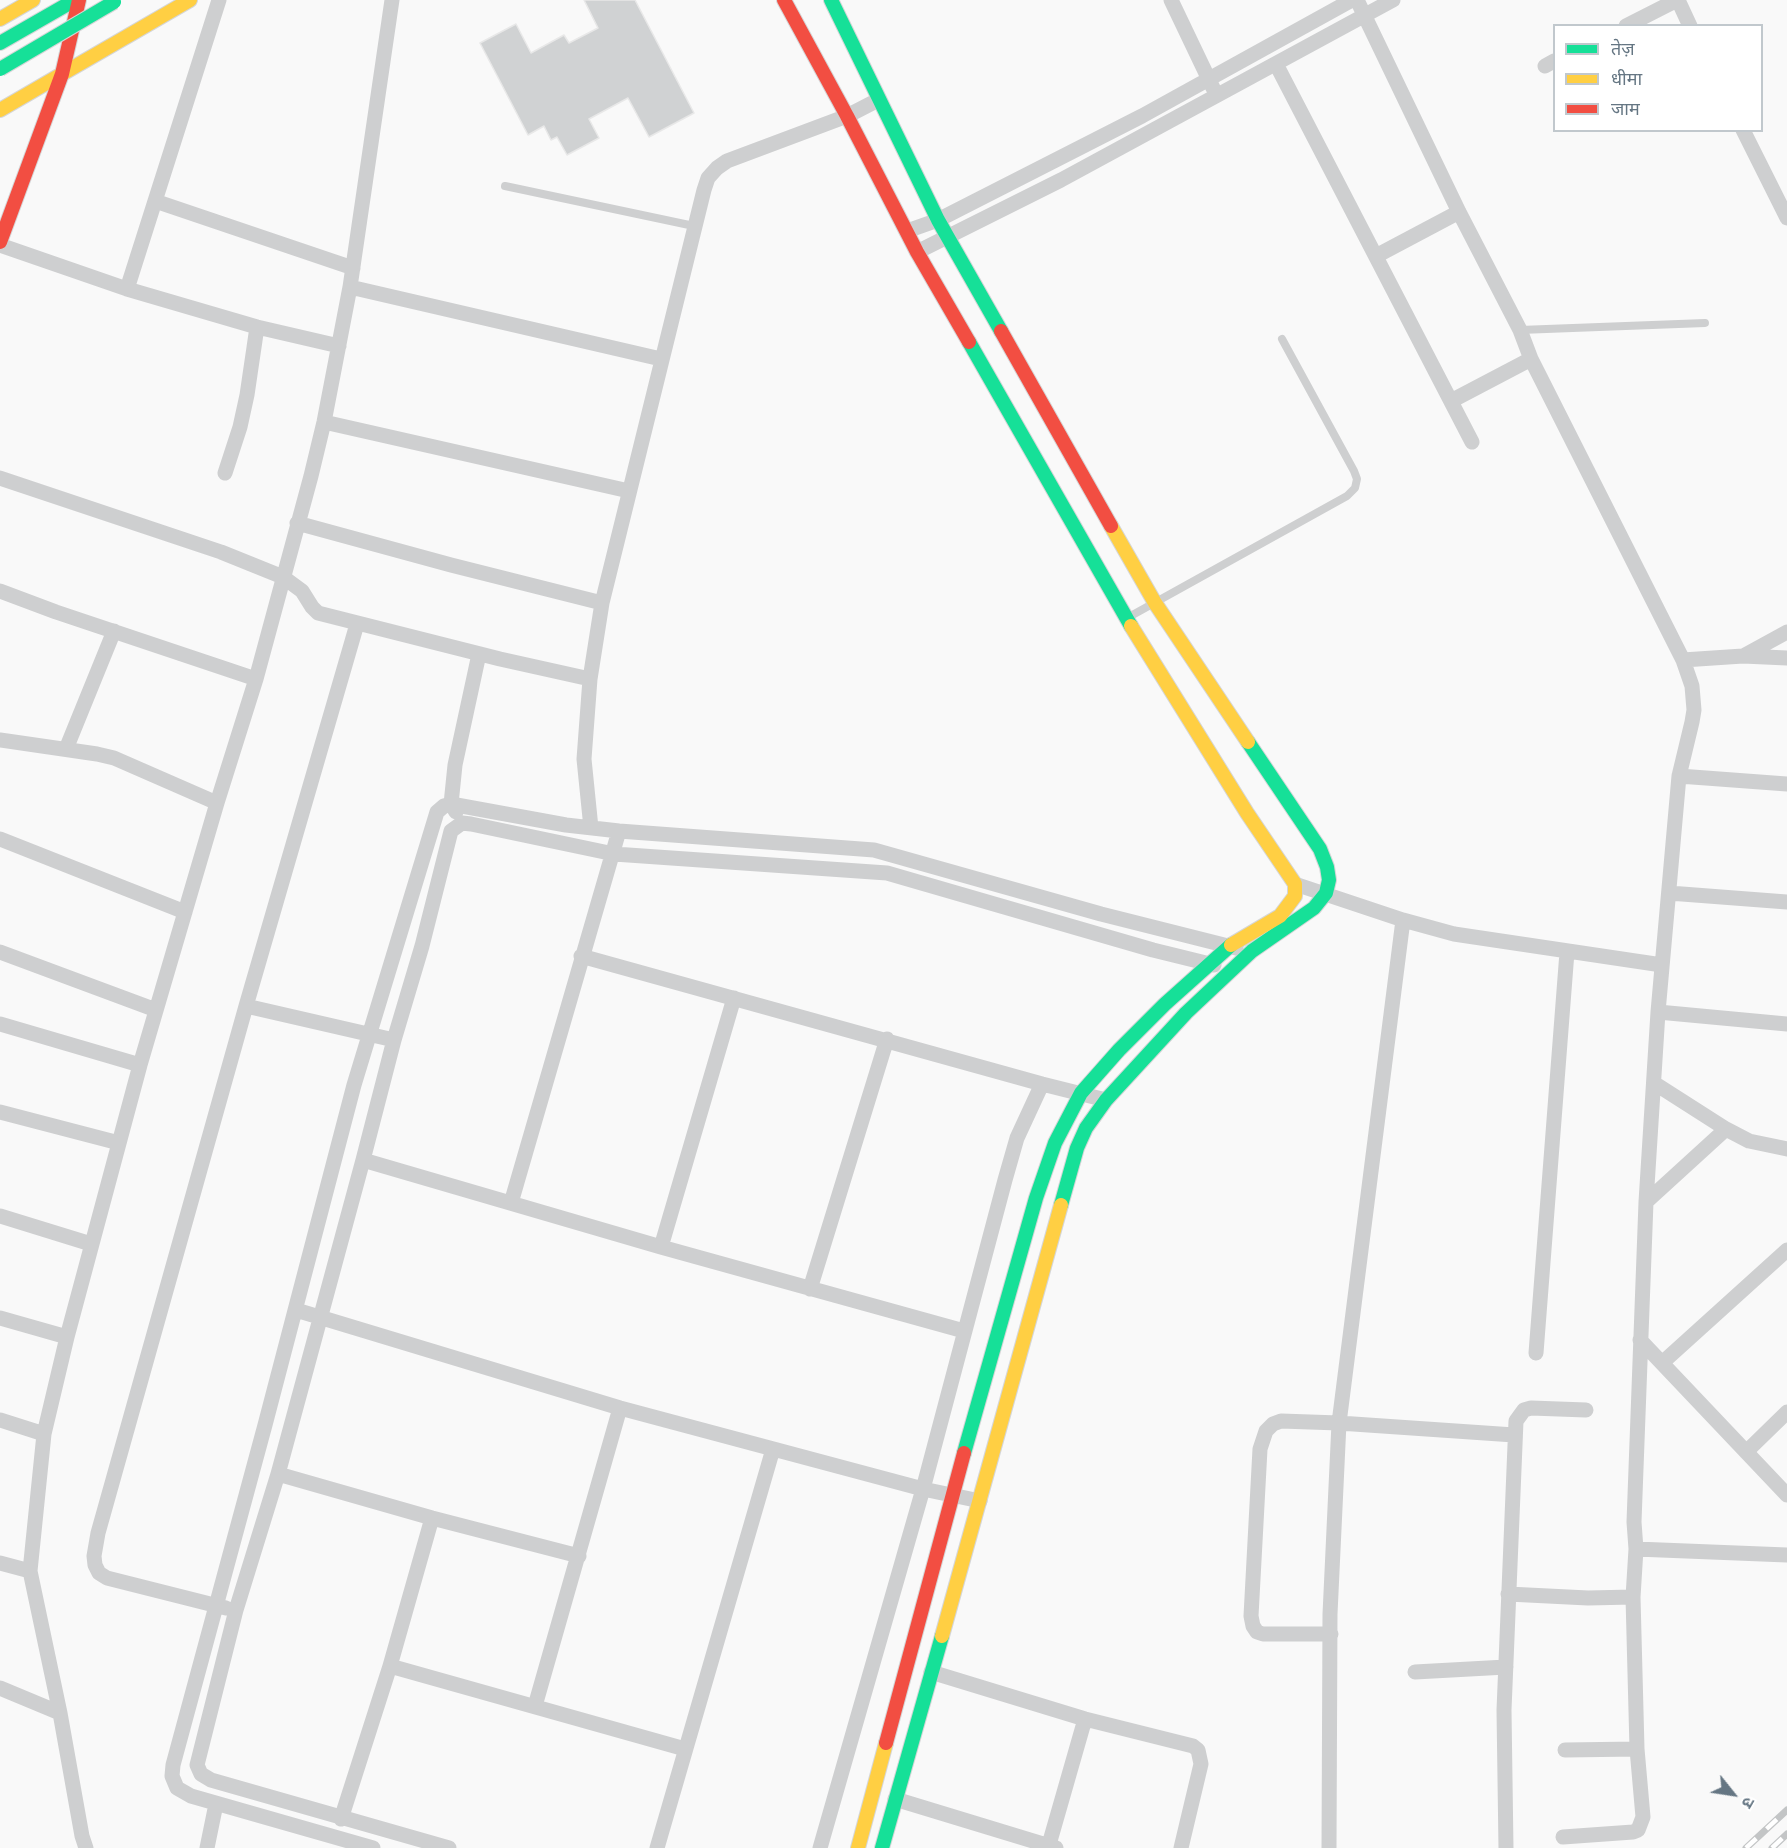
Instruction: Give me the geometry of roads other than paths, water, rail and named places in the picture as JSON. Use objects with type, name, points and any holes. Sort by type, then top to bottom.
[{"type":"main road","points":[[0,19],[33,0]]},
{"type":"main road","points":[[0,44],[77,0]]},
{"type":"main road","points":[[0,243],[62,74],[77,0]]},
{"type":"main road","points":[[0,110],[190,0]]},
{"type":"main road","points":[[784,0],[917,252],[1126,618],[1247,813],[1295,884],[1295,896],[1280,916],[1229,946],[1208,964],[1145,1024],[1081,1093],[1055,1143],[1036,1198],[984,1380],[858,1848]]},
{"type":"main road","points":[[831,0],[938,220],[1155,603],[1320,849],[1328,867],[1329,880],[1326,893],[1314,908],[1252,951],[1186,1013],[1106,1100],[1086,1128],[1069,1171],[980,1501],[882,1848]]},
{"type":"main road","points":[[0,69],[116,1]]},
{"type":"street","points":[[127,289],[219,0]]},
{"type":"street","points":[[87,1848],[82,1836],[60,1713],[30,1571],[44,1434],[91,1244],[140,1065],[256,679],[324,422],[350,287],[392,0]]},
{"type":"street","points":[[1171,0],[1217,96]]},
{"type":"street","points":[[907,231],[938,220],[1142,116],[1354,0],[1364,15],[1459,212],[1520,330],[1531,359],[1683,660],[1692,686],[1694,710],[1678,776],[1658,1012],[1640,1340],[1633,1597],[1636,1749],[1643,1817],[1638,1830],[1632,1832],[1563,1838]]},
{"type":"street","points":[[917,252],[1061,180],[1393,0]]},
{"type":"street","points":[[1630,24],[1677,0],[1689,24]]},
{"type":"street","points":[[1276,64],[1472,442]]},
{"type":"street","points":[[591,828],[584,759],[590,679],[602,603],[694,226],[708,178],[727,161],[847,116],[878,100]]},
{"type":"street","points":[[1744,132],[1787,218]]},
{"type":"street","points":[[155,201],[352,268]]},
{"type":"street","points":[[1376,256],[1459,212]]},
{"type":"street","points":[[0,243],[127,289],[309,341],[339,346]]},
{"type":"street","points":[[350,287],[661,359]]},
{"type":"street","points":[[225,472],[240,427],[257,327]]},
{"type":"street","points":[[1451,401],[1531,359]]},
{"type":"street","points":[[324,422],[629,491]]},
{"type":"street","points":[[0,478],[221,552],[283,577],[302,591],[318,613],[479,654],[590,679]]},
{"type":"street","points":[[297,523],[602,603]]},
{"type":"street","points":[[0,591],[256,679]]},
{"type":"street","points":[[236,1610],[107,1578],[94,1565],[93,1556],[246,1005],[357,624]]},
{"type":"street","points":[[66,749],[114,632]]},
{"type":"street","points":[[1743,656],[1787,632]]},
{"type":"street","points":[[462,823],[451,804],[452,786],[458,745],[479,654]]},
{"type":"street","points":[[1683,660],[1743,656],[1787,658]]},
{"type":"street","points":[[0,740],[114,758],[217,803]]},
{"type":"street","points":[[1678,776],[1787,784]]},
{"type":"street","points":[[373,1848],[191,1796],[177,1788],[172,1776],[215,1606],[369,1034],[437,812],[451,804],[591,828],[874,850],[1101,914],[1252,951]]},
{"type":"street","points":[[449,1848],[341,1819],[205,1778],[198,1770],[198,1759],[236,1610],[278,1474],[394,1040],[422,946],[449,836],[457,826],[462,823],[614,854],[887,873],[1153,950],[1231,969]]},
{"type":"street","points":[[511,1203],[619,831]]},
{"type":"street","points":[[0,839],[185,912]]},
{"type":"street","points":[[1295,884],[1403,920],[1454,934],[1662,965]]},
{"type":"street","points":[[1669,893],[1787,902]]},
{"type":"street","points":[[1329,1848],[1330,1634],[1339,1423],[1403,920]]},
{"type":"street","points":[[0,952],[156,1010]]},
{"type":"street","points":[[1536,1353],[1567,952]]},
{"type":"street","points":[[581,956],[1106,1100]]},
{"type":"street","points":[[661,1247],[734,999]]},
{"type":"street","points":[[246,1005],[394,1040]]},
{"type":"street","points":[[1658,1012],[1787,1024]]},
{"type":"street","points":[[0,1024],[140,1065]]},
{"type":"street","points":[[810,1289],[887,1039]]},
{"type":"street","points":[[1654,1083],[1726,1129],[1762,1145],[1787,1149]]},
{"type":"street","points":[[820,1848],[923,1489],[1017,1138],[1042,1084]]},
{"type":"street","points":[[0,1112],[119,1143]]},
{"type":"street","points":[[1646,1202],[1726,1129]]},
{"type":"street","points":[[363,1160],[661,1247],[964,1331]]},
{"type":"street","points":[[0,1216],[91,1244]]},
{"type":"street","points":[[1662,1363],[1787,1250]]},
{"type":"street","points":[[296,1310],[620,1408],[923,1489],[980,1501]]},
{"type":"street","points":[[0,1318],[67,1337]]},
{"type":"street","points":[[1640,1340],[1787,1495]]},
{"type":"street","points":[[535,1706],[620,1408]]},
{"type":"street","points":[[1506,1848],[1506,1667],[1516,1421],[1524,1410],[1531,1408],[1586,1410]]},
{"type":"street","points":[[1746,1452],[1787,1412]]},
{"type":"street","points":[[0,1420],[44,1434]]},
{"type":"street","points":[[1330,1634],[1263,1634],[1257,1632],[1253,1626],[1251,1616],[1260,1449],[1266,1431],[1273,1424],[1281,1421],[1514,1436]]},
{"type":"street","points":[[657,1848],[773,1449]]},
{"type":"street","points":[[278,1474],[432,1518],[579,1556]]},
{"type":"street","points":[[341,1819],[390,1666],[432,1518]]},
{"type":"street","points":[[1636,1549],[1787,1555]]},
{"type":"street","points":[[0,1563],[30,1571]]},
{"type":"street","points":[[1508,1594],[1588,1598],[1633,1597]]},
{"type":"street","points":[[390,1666],[685,1749]]},
{"type":"street","points":[[1415,1672],[1506,1667]]},
{"type":"street","points":[[931,1672],[1085,1719],[1193,1746],[1198,1750],[1201,1764],[1181,1848]]},
{"type":"street","points":[[0,1688],[60,1713]]},
{"type":"street","points":[[895,1799],[1051,1847],[1085,1719]]},
{"type":"street","points":[[1565,1750],[1636,1749]]},
{"type":"street","points":[[177,1788],[198,1770]]},
{"type":"street","points":[[207,1848],[216,1804]]},
{"type":"lane","points":[[505,186],[694,226]]},
{"type":"lane","points":[[1520,330],[1705,322]]},
{"type":"lane","points":[[1126,618],[1347,496],[1354,488],[1357,479],[1354,471],[1282,339]]},
{"type":"railway","points":[[1746,1848],[1787,1810]]},
{"type":"railway","points":[[1772,1848],[1787,1834]]}]
